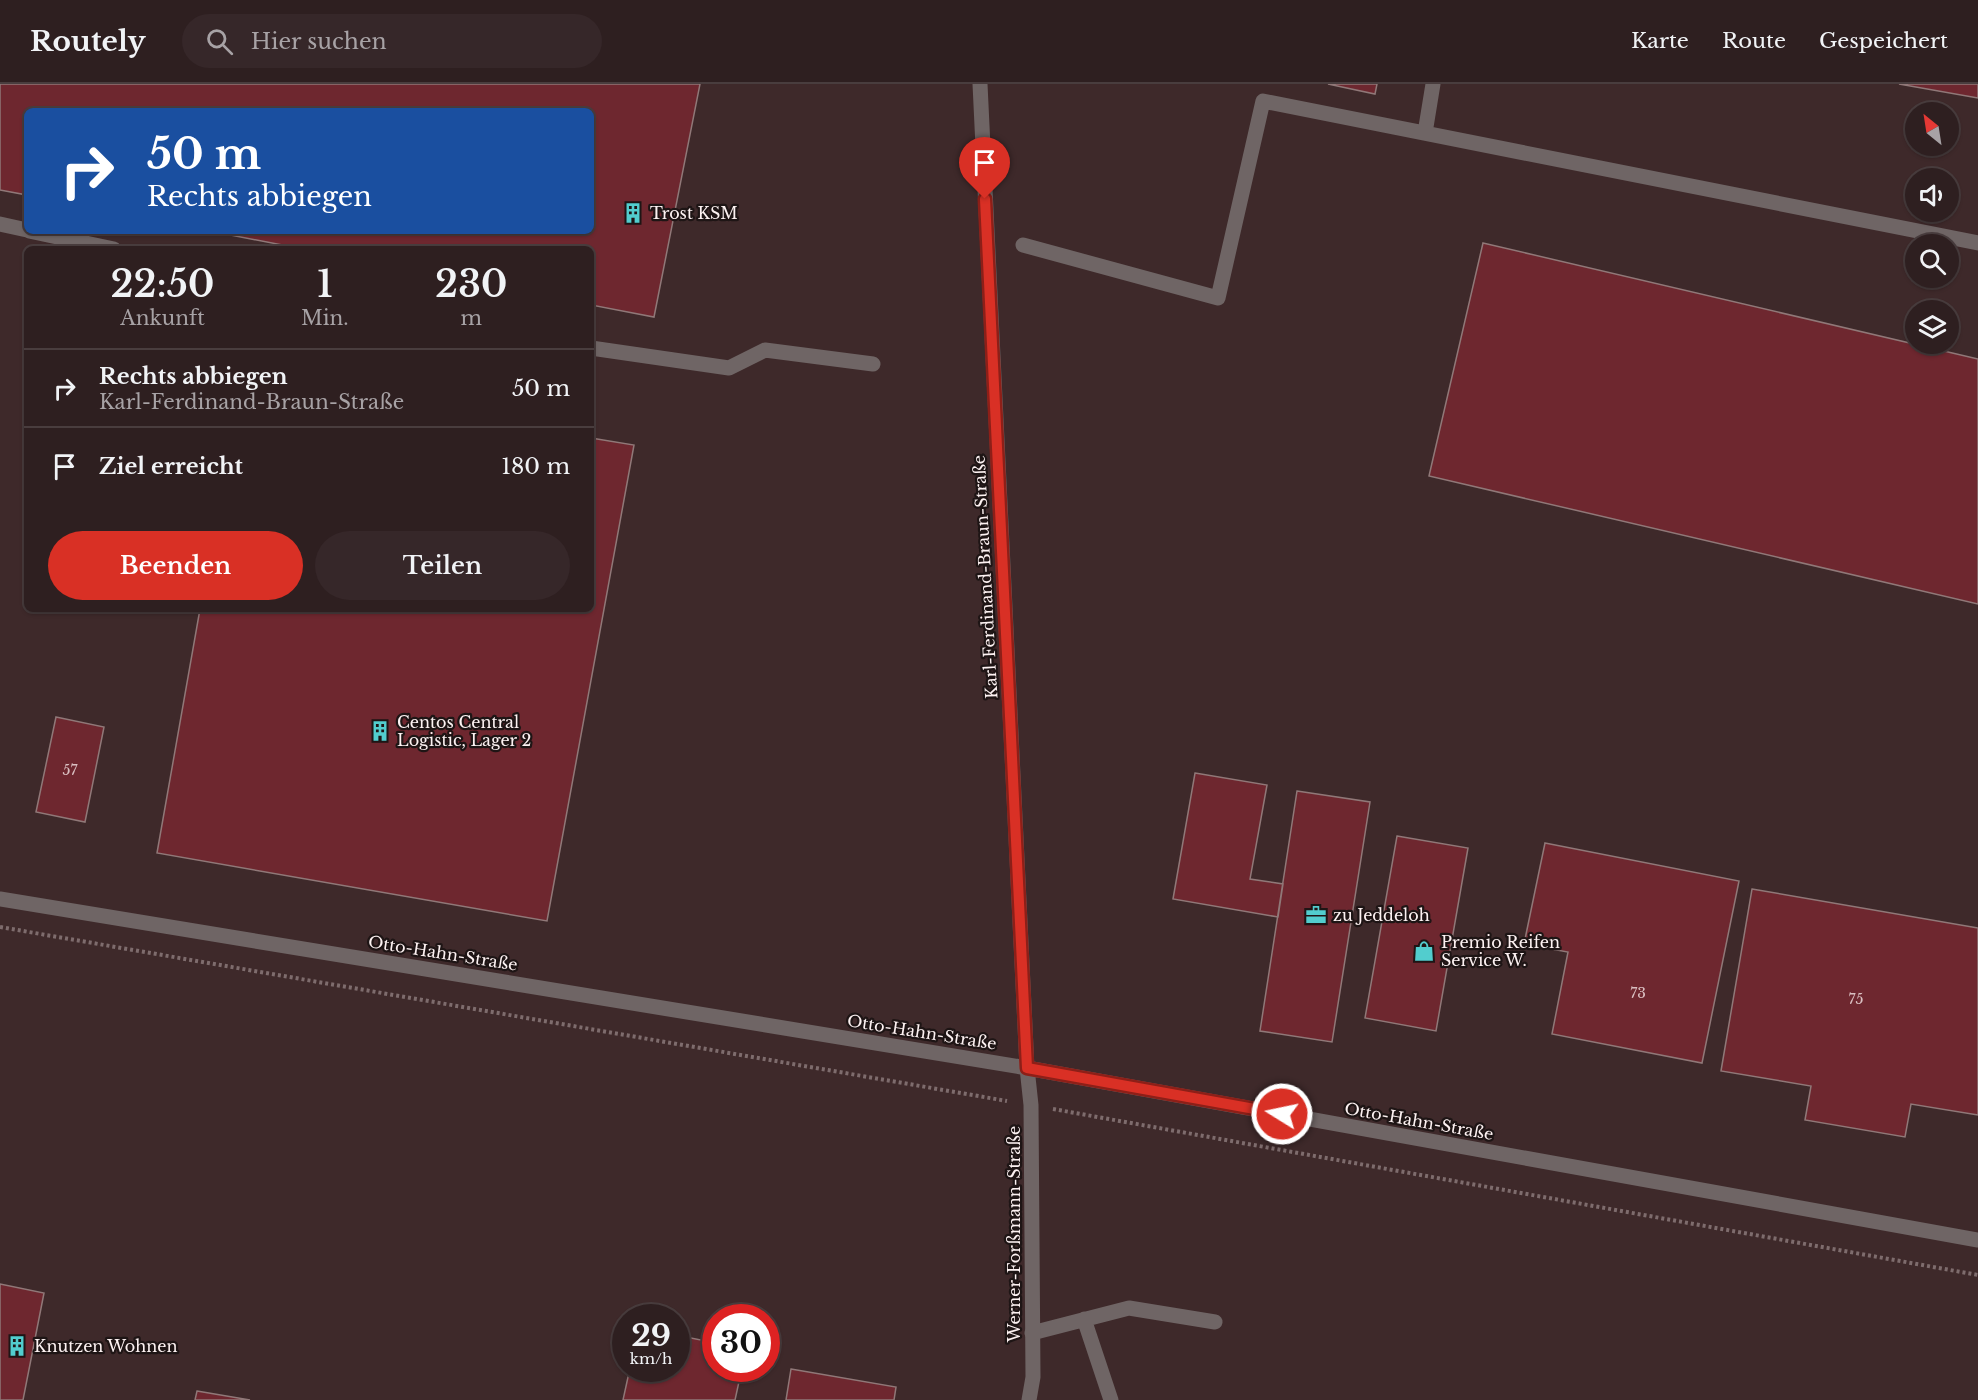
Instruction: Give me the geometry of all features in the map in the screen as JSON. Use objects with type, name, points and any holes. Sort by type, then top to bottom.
[{"type":"street","name":"Karl-Ferdinand-Braun-Straße","points":[[980,84],[1027,1068]]},
{"type":"street","points":[[1425,133],[1433,84]]},
{"type":"street","points":[[1023,245],[1218,298],[1263,101],[1978,243]]},
{"type":"street","points":[[0,224],[24,230]]},
{"type":"street","points":[[42,234],[100,246]]},
{"type":"street","points":[[594,348],[729,368],[765,350],[873,364]]},
{"type":"street","name":"Otto-Hahn-Straße","points":[[0,899],[1027,1068],[1978,1240]]},
{"type":"street","name":"Werner-Forßmann-Straße","points":[[1027,1068],[1031,1105],[1032,1377],[1029,1400]]},
{"type":"street","points":[[1032,1333],[1129,1308],[1215,1322]]},
{"type":"street","points":[[1084,1319],[1111,1400]]},
{"type":"path","points":[[0,927],[1031,1105],[1978,1275]]},
{"type":"building","name":"Trost KSM","points":[[0,84],[700,84],[654,317],[594,306],[594,246],[288,246],[226,234],[594,234],[594,108],[24,108],[24,194],[0,190]]},
{"type":"building","points":[[1328,84],[1377,84],[1375,94]]},
{"type":"building","points":[[1899,84],[1978,84],[1978,98]]},
{"type":"building","points":[[1483,243],[1905,342],[1905,354],[1957,354],[1978,359],[1978,604],[1429,476]]},
{"type":"building","name":"Centos Central Logistic, Lager 2","points":[[594,438],[634,445],[547,921],[157,853],[199,612],[594,612]]},
{"type":"building","points":[[56,717],[104,727],[85,822],[36,812]]},
{"type":"building","points":[[1195,773],[1267,785],[1250,879],[1283,884],[1278,917],[1173,899]]},
{"type":"building","points":[[1297,791],[1370,802],[1332,1042],[1260,1031]]},
{"type":"building","points":[[1397,836],[1468,848],[1436,1031],[1365,1018]]},
{"type":"building","points":[[1545,843],[1739,881],[1702,1063],[1552,1034],[1568,952],[1524,944]]},
{"type":"building","points":[[1752,889],[1978,928],[1978,1115],[1911,1104],[1905,1137],[1805,1120],[1811,1086],[1721,1071]]},
{"type":"building","name":"Knutzen Wohnen","points":[[0,1284],[44,1293],[23,1400],[0,1400]]},
{"type":"building","points":[[690,1338],[702,1340],[702,1382],[739,1382],[735,1400],[623,1400],[627,1382],[690,1382]]},
{"type":"building","points":[[791,1369],[896,1387],[894,1400],[786,1400]]},
{"type":"building","points":[[197,1391],[250,1400],[195,1400]]},
{"type":"place","name":"Trost KSM","points":[[633,213]]},
{"type":"place","name":"Centos Central Logistic, Lager 2","points":[[380,731]]},
{"type":"place","name":"zu Jeddeloh","points":[[1316,915]]},
{"type":"place","name":"Premio Reifen Service W.","points":[[1424,951]]},
{"type":"place","name":"Knutzen Wohnen","points":[[17,1346]]},
{"type":"route","points":[[985,199],[1027,1068],[1282,1114]]}]
